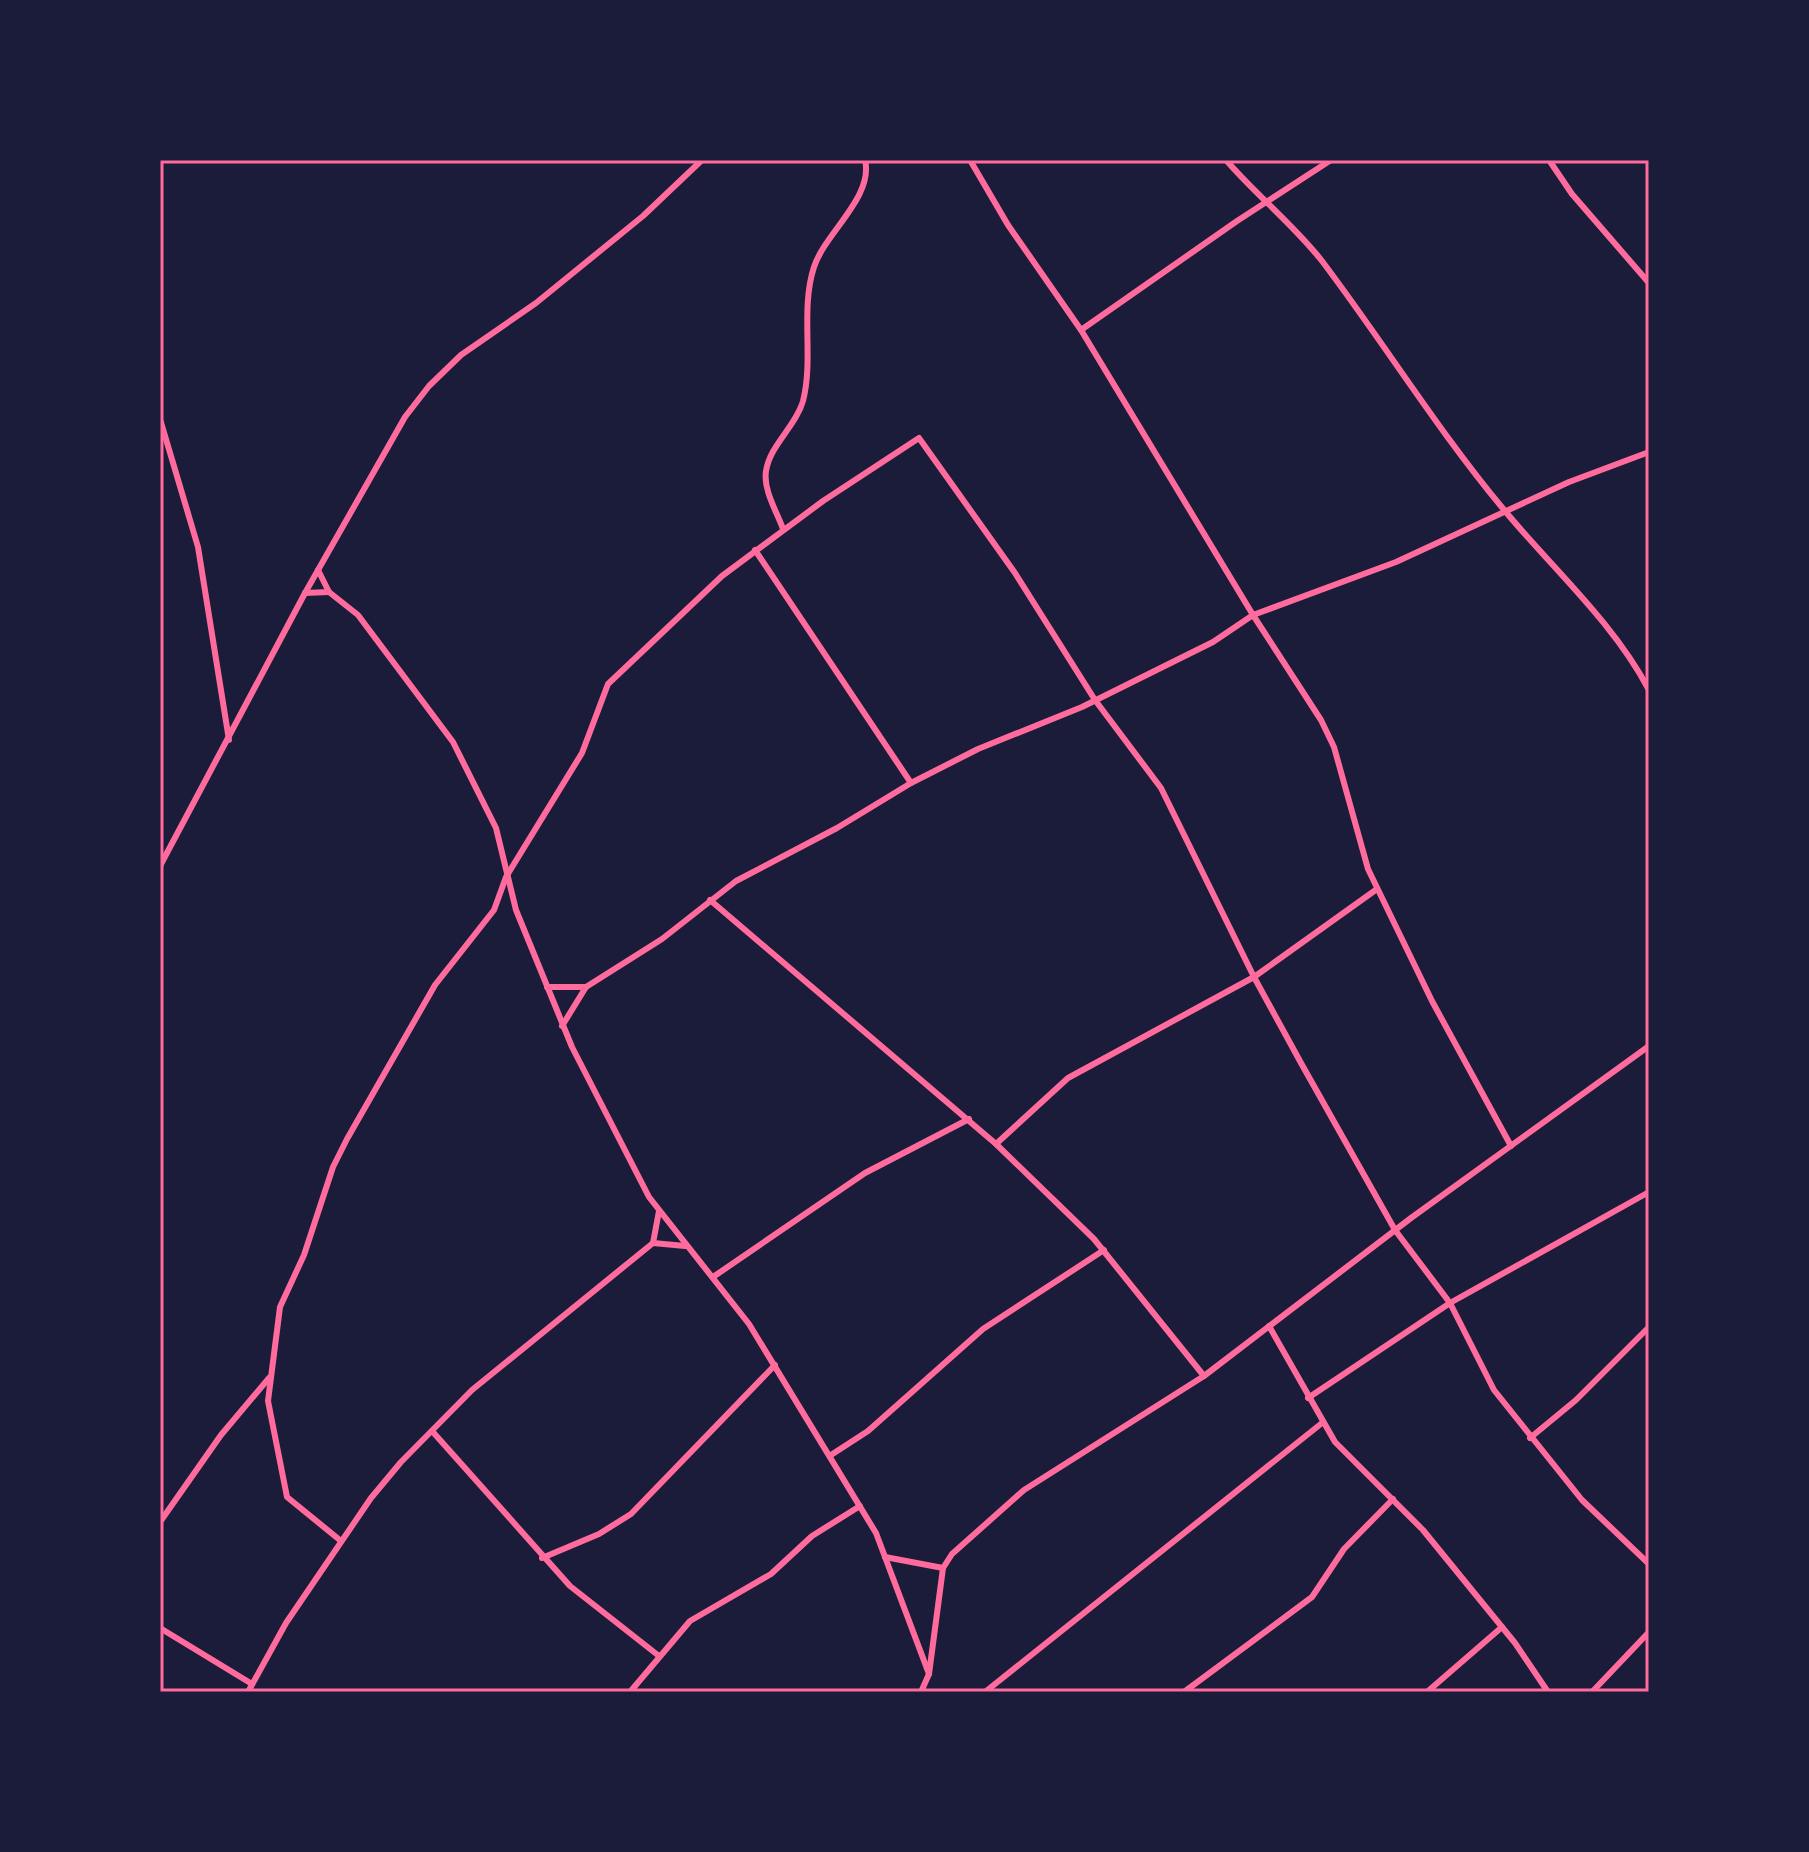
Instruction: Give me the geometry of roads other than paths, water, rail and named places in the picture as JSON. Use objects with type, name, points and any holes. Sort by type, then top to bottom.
[{"type":"street","points":[[160,866],[305,593],[405,417],[429,386],[461,355],[536,303],[643,216],[702,160]]},
{"type":"street","points":[[783,529],[767,488],[766,472],[771,456],[802,404],[809,292],[814,268],[825,242],[856,198],[867,175],[865,160]]},
{"type":"street","points":[[970,160],[1008,225],[1081,330],[1253,615],[1321,720],[1334,747],[1359,847],[1377,889],[1432,1001],[1511,1146]]},
{"type":"street","points":[[1226,160],[1264,203],[1304,239],[1417,398],[1505,511],[1586,600],[1649,690]]},
{"type":"street","points":[[1081,330],[1331,160]]},
{"type":"street","points":[[1549,160],[1572,194],[1649,283]]},
{"type":"street","points":[[160,419],[198,547],[229,740]]},
{"type":"street","points":[[341,1541],[287,1497],[271,1423],[269,1378],[280,1307],[304,1255],[333,1167],[435,985],[494,910],[506,877],[582,753],[608,684],[698,597],[755,550],[919,438],[1015,573],[1095,700],[1161,788],[1254,977],[1395,1230],[1450,1303],[1494,1390],[1582,1500],[1649,1564]]},
{"type":"street","points":[[562,1026],[586,987],[662,939],[710,900],[756,868],[837,828],[911,783],[978,749],[1095,700],[1213,642],[1253,615],[1396,562],[1505,511],[1649,452]]},
{"type":"street","points":[[755,550],[911,783]]},
{"type":"street","points":[[318,570],[329,592],[358,615],[453,742],[496,828],[506,877],[562,1026],[659,1211],[713,1277],[775,1365],[860,1506],[885,1557],[929,1674]]},
{"type":"street","points":[[305,593],[329,592]]},
{"type":"street","points":[[996,1144],[1068,1078],[1254,977],[1377,889]]},
{"type":"street","points":[[710,900],[996,1144],[1104,1250],[1204,1376]]},
{"type":"street","points":[[547,987],[586,987]]},
{"type":"street","points":[[924,1690],[929,1674],[943,1568],[952,1554],[1024,1490],[1204,1376],[1395,1230],[1649,1046]]},
{"type":"street","points":[[713,1277],[865,1173],[969,1119]]},
{"type":"street","points":[[1308,1398],[1450,1303],[1649,1192]]},
{"type":"street","points":[[248,1692],[286,1623],[391,1474],[513,1355],[653,1243],[659,1211]]},
{"type":"street","points":[[653,1243],[685,1246]]},
{"type":"street","points":[[831,1455],[868,1431],[991,1323],[1104,1250]]},
{"type":"street","points":[[1269,1326],[1335,1442],[1423,1530],[1502,1627],[1548,1692]]},
{"type":"street","points":[[1530,1438],[1576,1400],[1649,1327]]},
{"type":"street","points":[[542,1558],[599,1534],[631,1514],[775,1365]]},
{"type":"street","points":[[160,1522],[221,1435],[269,1378]]},
{"type":"street","points":[[985,1692],[1322,1423]]},
{"type":"street","points":[[432,1431],[570,1586],[659,1656]]},
{"type":"street","points":[[1184,1692],[1312,1597],[1344,1549],[1393,1499]]},
{"type":"street","points":[[630,1692],[690,1621],[771,1574],[812,1536],[860,1506]]},
{"type":"street","points":[[885,1557],[943,1568]]},
{"type":"street","points":[[1427,1692],[1502,1627]]},
{"type":"street","points":[[160,1628],[252,1684]]},
{"type":"street","points":[[1592,1692],[1649,1632]]}]
